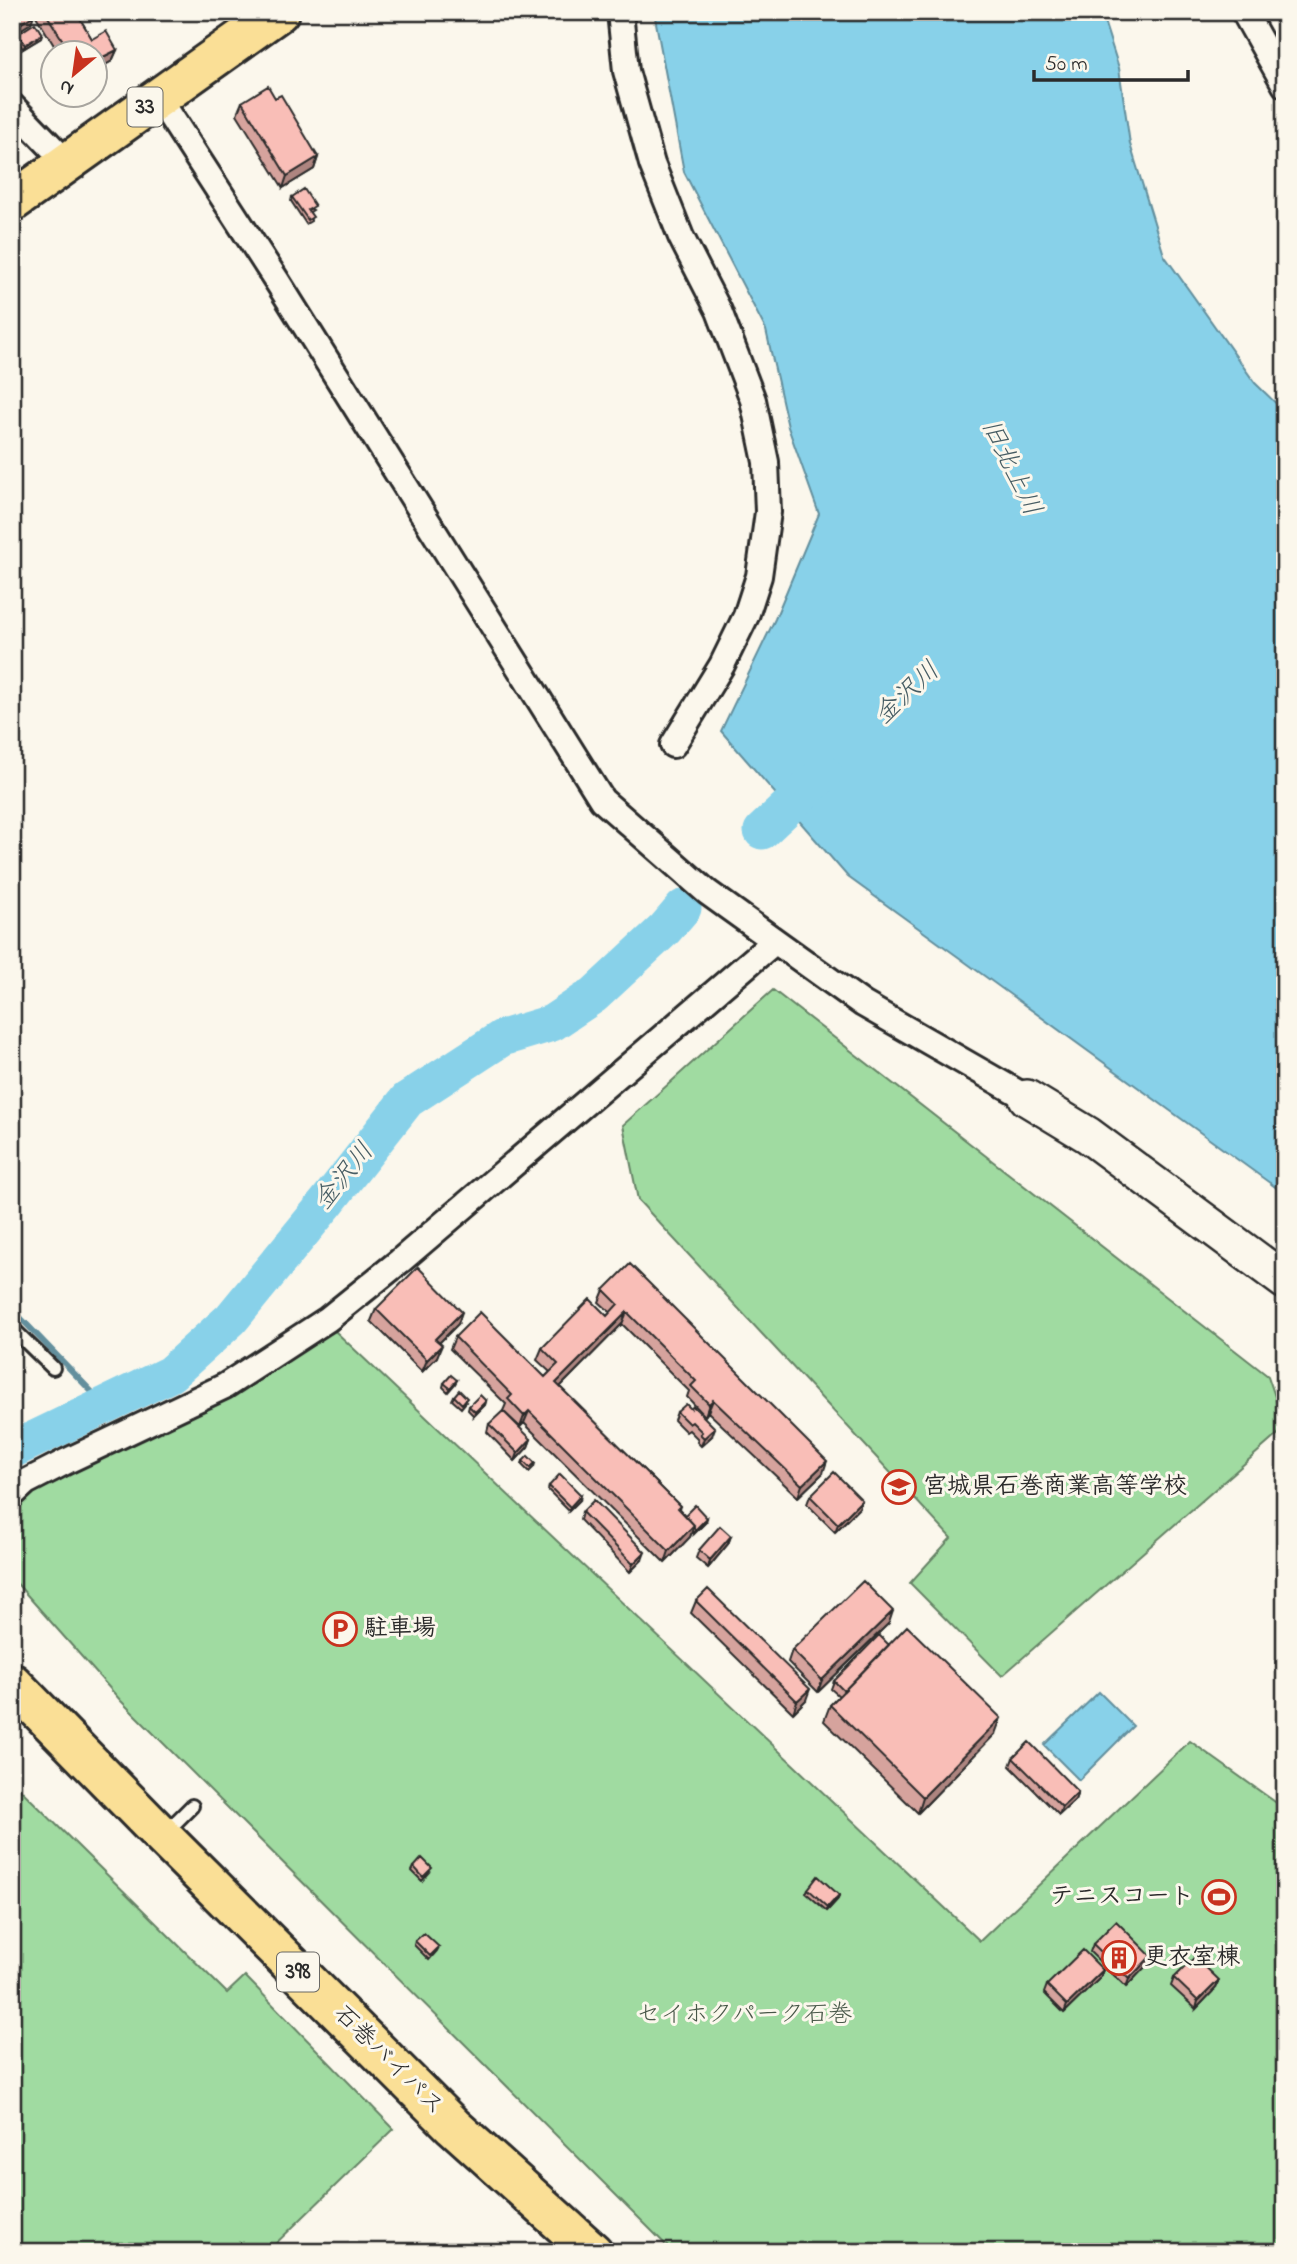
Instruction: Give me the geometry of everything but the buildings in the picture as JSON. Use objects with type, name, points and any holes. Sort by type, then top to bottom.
[{"type":"main road","name":"33","points":[[12,202],[279,12]]},
{"type":"main road","name":"石巻バイパス","points":[[12,1683],[453,2126],[593,2252]]},
{"type":"street","points":[[621,12],[626,71],[652,164],[681,237],[719,311],[752,400],[766,462],[768,512],[759,576],[746,616],[722,665],[673,745]]},
{"type":"street","points":[[1244,12],[1285,85]]},
{"type":"street","points":[[158,97],[277,281],[602,800],[708,892],[863,1004],[1088,1135],[1285,1281]]},
{"type":"street","points":[[12,106],[68,164]]},
{"type":"street","points":[[12,1494],[26,1482],[67,1461],[225,1386],[328,1319],[775,942]]},
{"type":"lane","points":[[12,1328],[53,1368]]},
{"type":"lane","points":[[162,1836],[192,1806]]},
{"type":"green space","points":[[773,990],[1268,1376],[1285,1426],[1002,1676],[910,1583],[951,1538],[638,1200],[623,1125]]},
{"type":"green space","name":"セイホクパーク石巻","points":[[335,1331],[980,1941],[1190,1741],[1285,1809],[1285,2252],[673,2252],[121,1701],[12,1578],[12,1509],[30,1495]]},
{"type":"green space","points":[[12,1781],[227,1993],[245,1976],[394,2129],[267,2252],[12,2252]]},
{"type":"water","name":"旧北上川","points":[[654,12],[1101,12],[1119,68],[1130,144],[1164,255],[1255,383],[1285,412],[1285,1194],[848,877],[721,731],[775,619],[819,514],[788,427],[766,330],[684,172]]},
{"type":"water","points":[[1099,1692],[1133,1726],[1079,1780],[1044,1745]]},
{"type":"waterway","name":"金沢川","points":[[762,831],[824,773]]},
{"type":"waterway","name":"金沢川","points":[[12,1450],[170,1374],[231,1319],[407,1100],[502,1038],[552,1023],[594,995],[665,929],[683,908]]},
{"type":"waterway","points":[[12,1309],[92,1392],[101,1406]]},
{"type":"place","name":"宮城県石巻商業高等学校","points":[[899,1487]]},
{"type":"place","name":"駐車場","points":[[340,1629]]},
{"type":"place","name":"テニスコート","points":[[1219,1897]]},
{"type":"place","name":"更衣室棟","points":[[1119,1958]]}]
